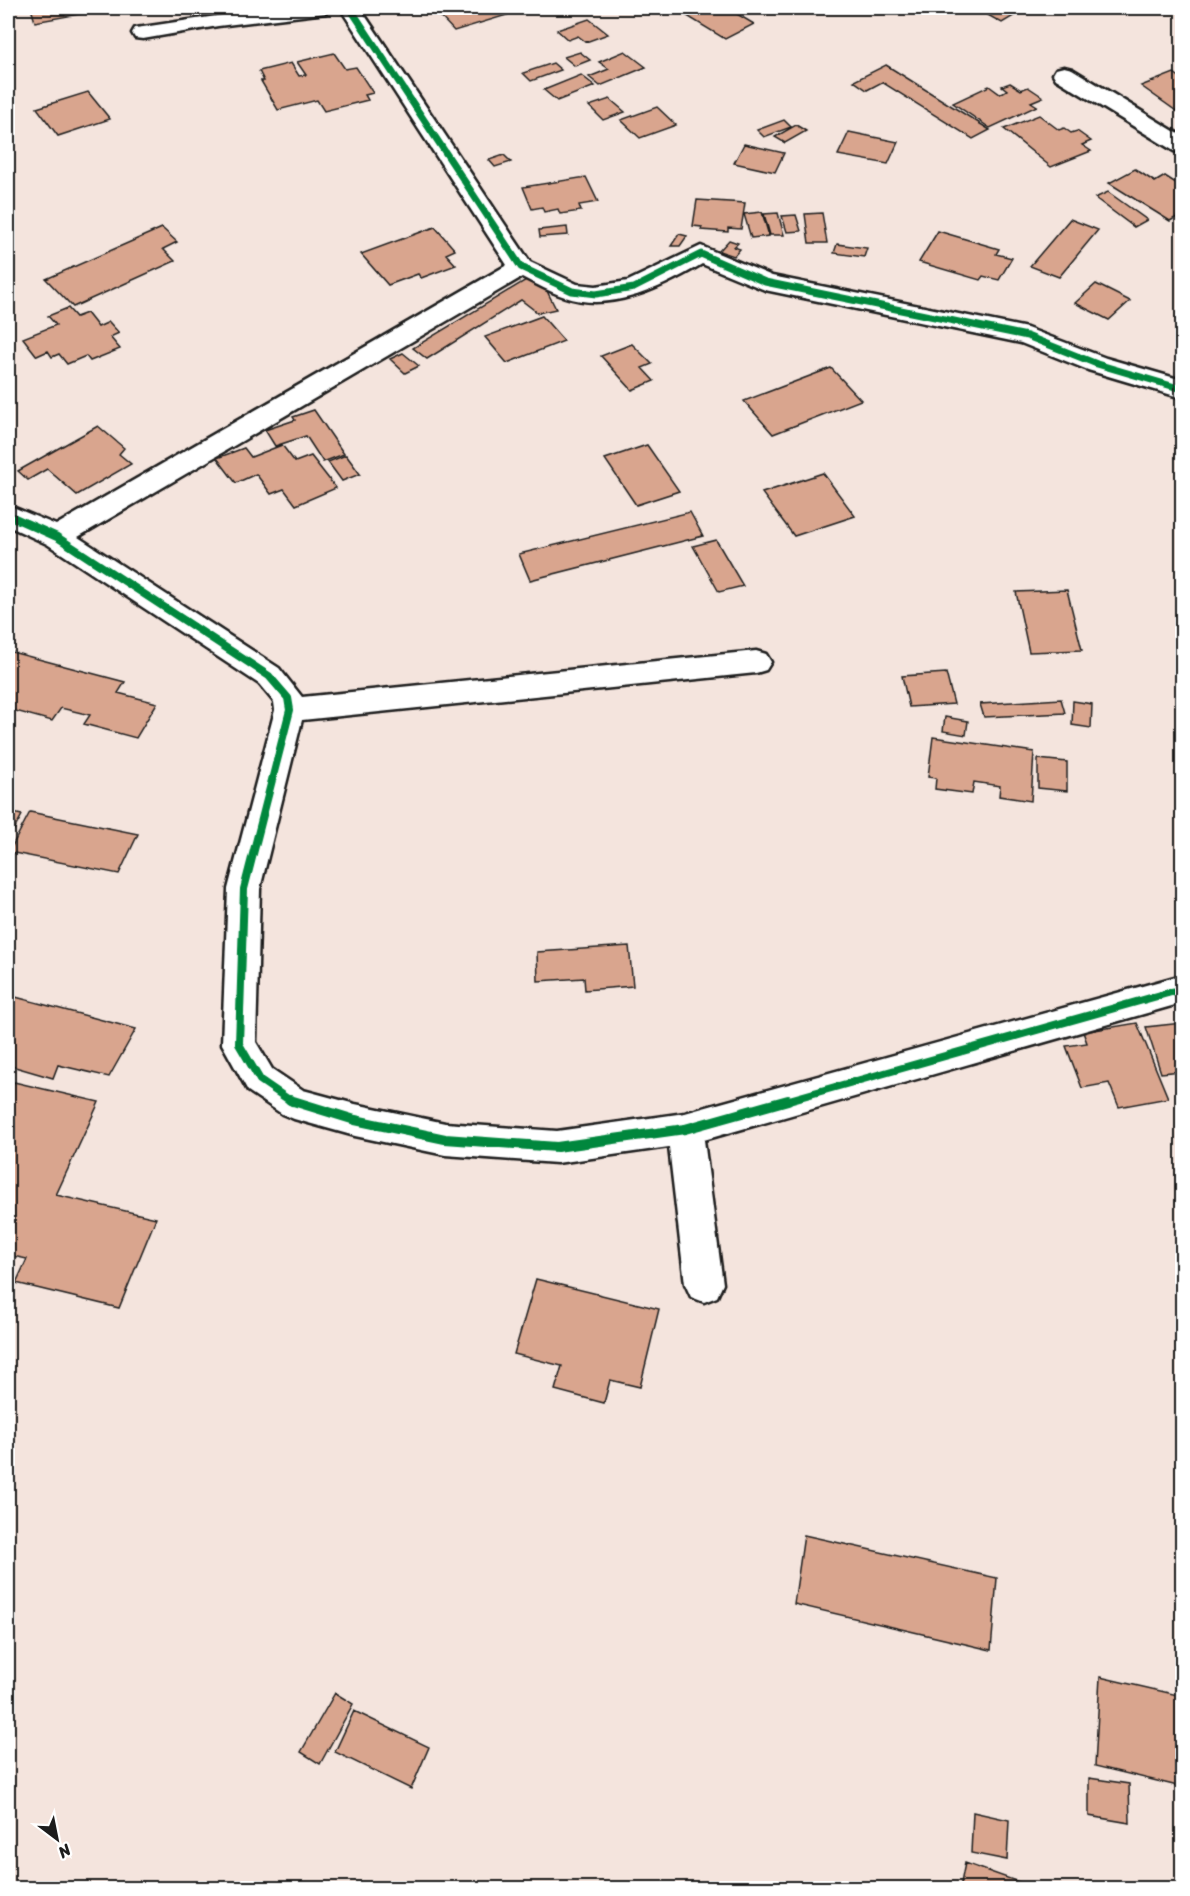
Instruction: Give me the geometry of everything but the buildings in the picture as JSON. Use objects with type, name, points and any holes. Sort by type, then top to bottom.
[{"type":"street","points":[[142,33],[318,8]]},
{"type":"street","points":[[350,8],[521,267],[572,291],[596,294],[634,288],[676,269],[701,254],[765,282],[1027,336],[1097,364],[1182,389]]},
{"type":"street","points":[[1064,74],[1182,146]]},
{"type":"street","points":[[57,537],[521,267]]},
{"type":"street","points":[[8,515],[57,537],[269,676],[288,698],[290,710],[244,889],[239,1044],[260,1080],[294,1103],[355,1120],[445,1139],[557,1147],[685,1129],[1182,989]]},
{"type":"street","points":[[290,710],[756,662]]},
{"type":"street","points":[[685,1129],[704,1284]]},
{"type":"cycle path","points":[[350,8],[521,267],[572,291],[596,294],[634,288],[676,269],[701,254],[765,282],[1027,336],[1097,364],[1182,389]]},
{"type":"cycle path","points":[[8,515],[57,537],[269,676],[288,698],[290,710],[244,889],[239,1044],[260,1080],[294,1103],[355,1120],[445,1139],[557,1147],[685,1129],[1182,989]]}]
